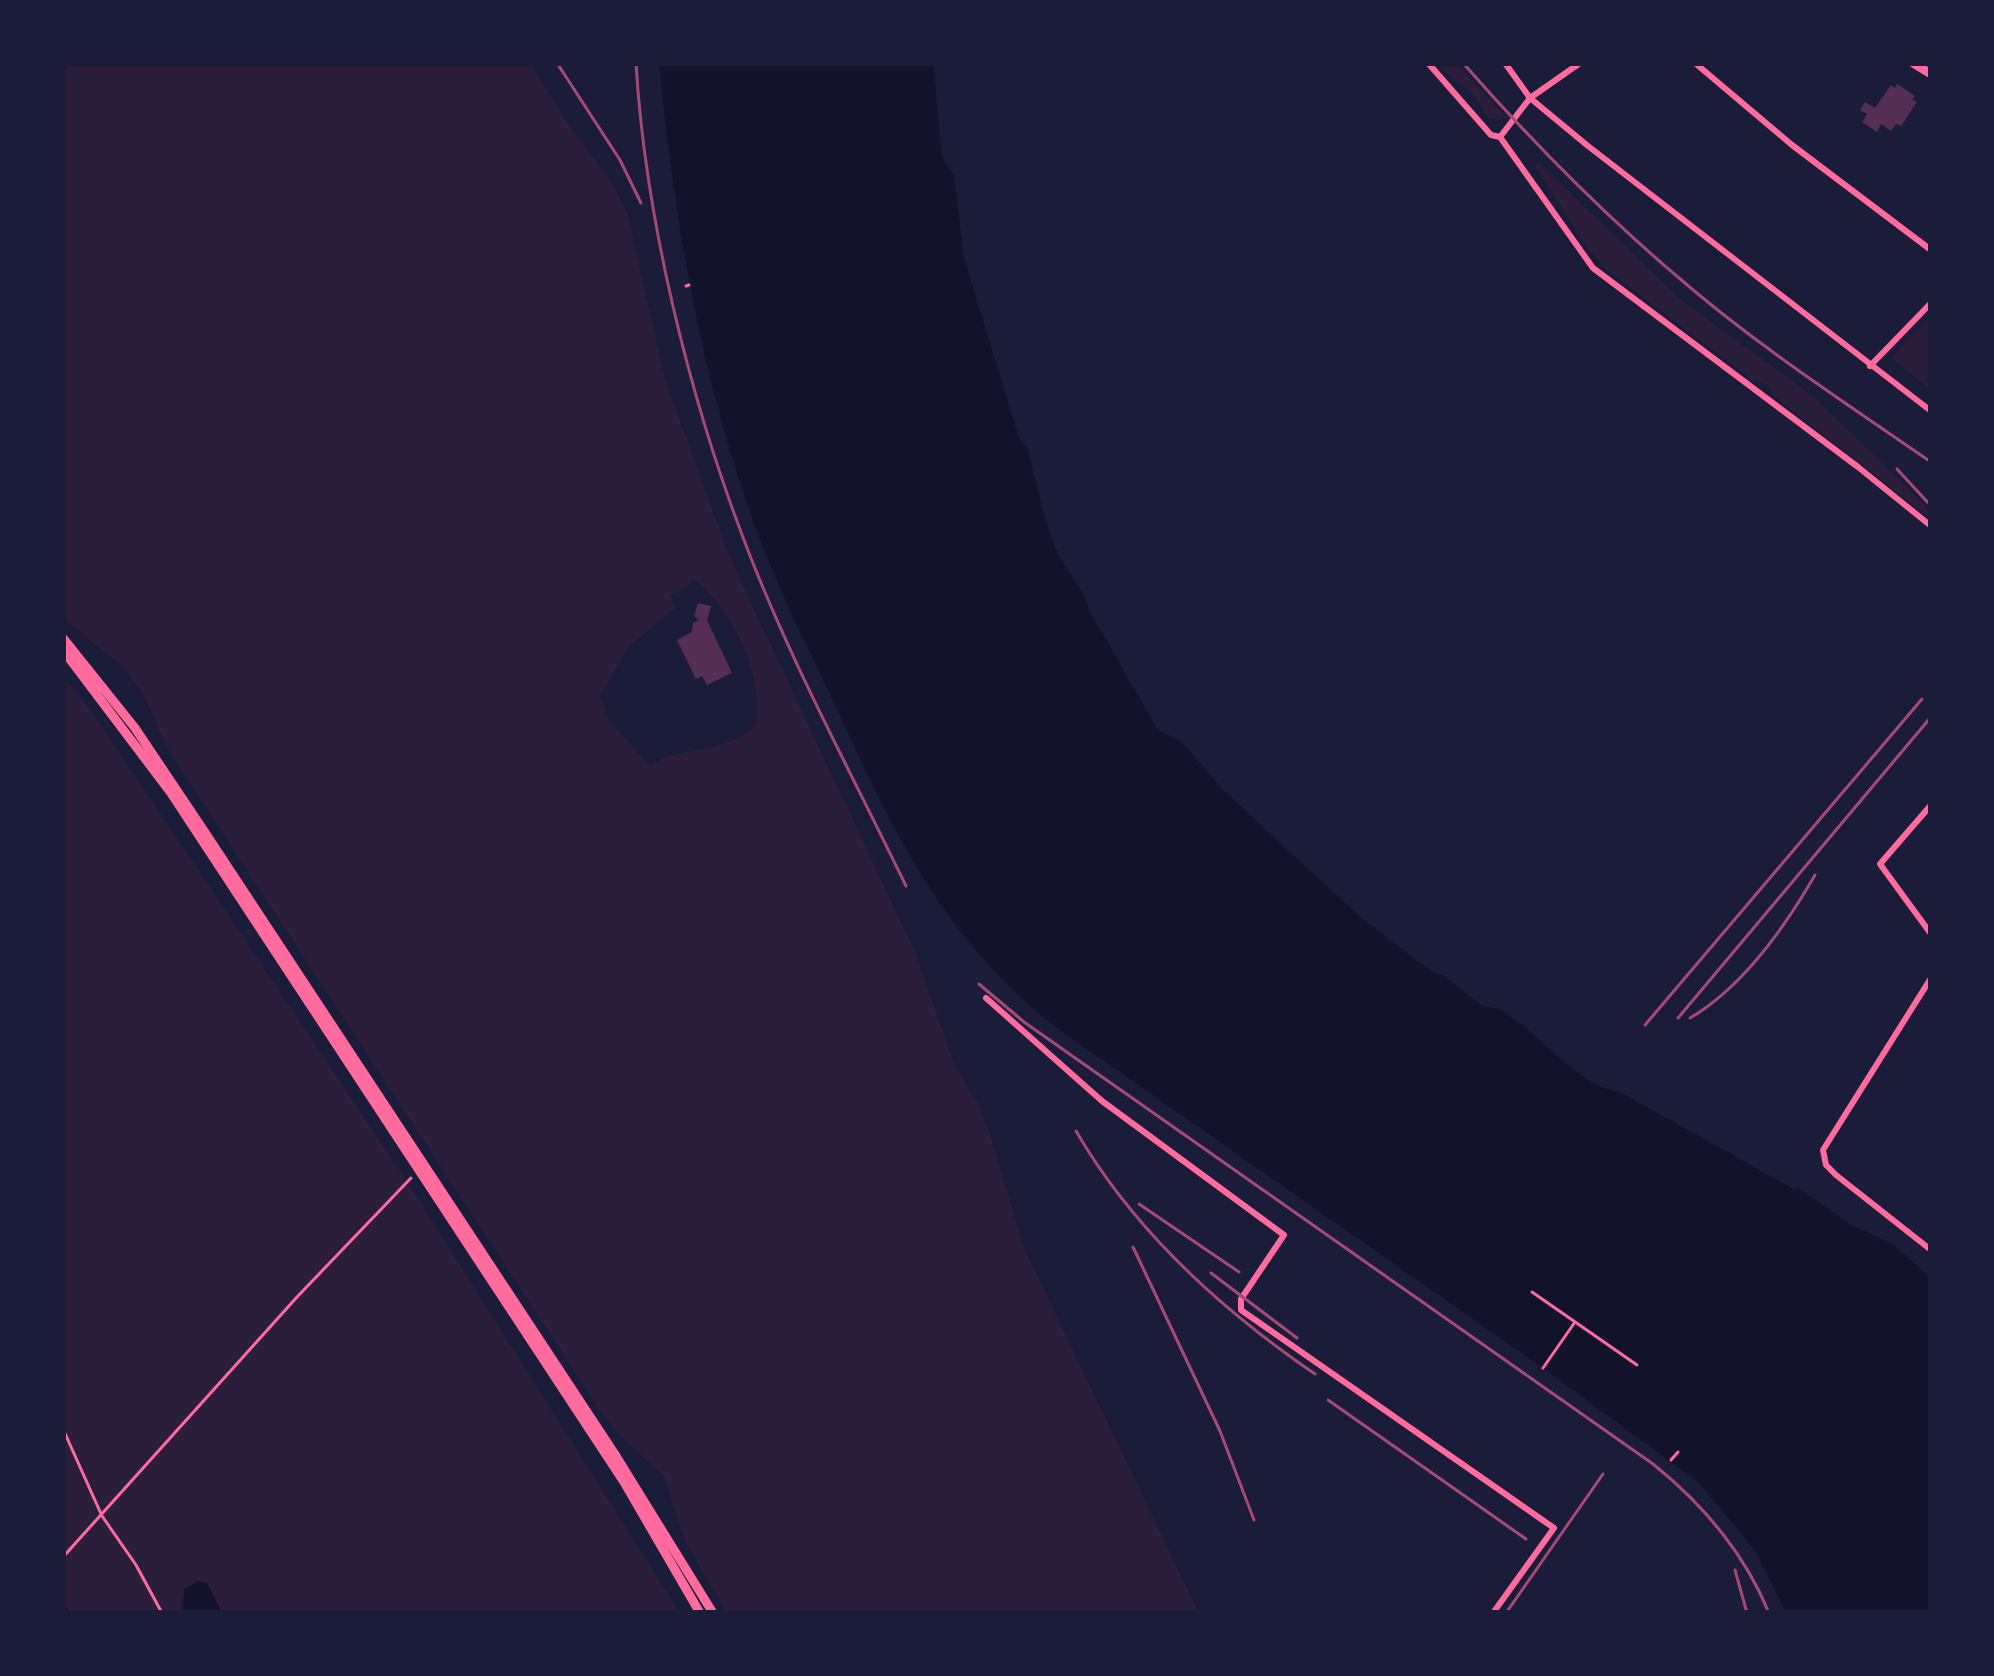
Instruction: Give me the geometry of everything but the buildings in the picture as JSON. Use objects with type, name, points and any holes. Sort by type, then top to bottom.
[{"type":"main road","points":[[1913,63],[1931,74]]},
{"type":"main road","points":[[63,638],[115,701],[193,814],[616,1456],[713,1613]]},
{"type":"main road","points":[[63,650],[171,794],[624,1482],[700,1613]]},
{"type":"street","points":[[1429,63],[1491,135],[1500,134],[1531,98],[1580,63]]},
{"type":"street","points":[[1505,63],[1531,98],[1682,223],[1931,411]]},
{"type":"street","points":[[1695,63],[1792,146],[1931,250]]},
{"type":"street","points":[[1500,134],[1593,268],[1931,526]]},
{"type":"street","points":[[1870,366],[1931,303]]},
{"type":"street","points":[[1931,805],[1880,864],[1931,934]]},
{"type":"street","points":[[1931,978],[1822,1150],[1826,1165],[1836,1175],[1931,1250]]},
{"type":"street","points":[[986,998],[1102,1101],[1284,1234],[1241,1299],[1241,1310],[1554,1528],[1493,1613]]},
{"type":"path","points":[[63,1557],[297,1297],[419,1171]]},
{"type":"path","points":[[1532,1292],[1637,1365]]},
{"type":"path","points":[[1543,1368],[1575,1322]]},
{"type":"path","points":[[63,1429],[102,1516],[163,1613]]},
{"type":"path","points":[[1671,1460],[1678,1452]]},
{"type":"shaded area","points":[[63,63],[530,63],[612,182],[628,215],[665,379],[730,558],[916,954],[954,1064],[979,1105],[991,1137],[1024,1248],[1199,1613],[727,1613],[685,1542],[664,1476],[601,1412],[167,748],[142,692],[122,666],[63,618]],"holes":[[[694,579],[743,645],[755,686],[756,726],[731,742],[650,765],[609,721],[601,696],[628,647],[675,608],[671,595]]]},
{"type":"shaded area","points":[[659,63],[933,63],[942,157],[954,175],[964,258],[1019,438],[1027,447],[1049,531],[1157,729],[1183,743],[1224,791],[1359,916],[1432,972],[1443,975],[1482,1006],[1512,1018],[1583,1076],[1797,1187],[1851,1225],[1891,1243],[1931,1278],[1931,1613],[1786,1613],[1755,1550],[1698,1482],[1054,1026],[982,957],[905,846],[761,542],[723,426],[694,306]]},
{"type":"shaded area","points":[[1434,63],[1456,63],[1504,115],[1500,120],[1489,119],[1474,96]]},
{"type":"shaded area","points":[[1539,163],[1681,300],[1813,396],[1926,506],[1931,519],[1774,396],[1769,386],[1752,380],[1605,268],[1535,166]]},
{"type":"shaded area","points":[[1931,316],[1931,390],[1891,358]]},
{"type":"shaded area","points":[[63,677],[91,710],[403,1175],[680,1613],[222,1613],[207,1583],[181,1601],[183,1613],[63,1613]]},
{"type":"shaded area","points":[[198,1581],[207,1583],[222,1613],[183,1613],[184,1589]]},
{"type":"railway","points":[[557,63],[620,160],[641,203]]},
{"type":"railway","points":[[636,63],[660,244],[688,366],[724,484],[781,628],[906,886]]},
{"type":"railway","points":[[1463,63],[1573,180],[1661,263],[1779,357],[1931,462]]},
{"type":"railway","points":[[1897,469],[1931,506]]},
{"type":"railway","points":[[1645,1025],[1922,699]]},
{"type":"railway","points":[[1678,1018],[1931,717]]},
{"type":"railway","points":[[1690,1018],[1728,990],[1761,954],[1815,875]]},
{"type":"railway","points":[[979,984],[1024,1022],[1653,1464],[1721,1531],[1769,1613]]},
{"type":"railway","points":[[1076,1131],[1124,1202],[1182,1266],[1246,1323],[1315,1374]]},
{"type":"railway","points":[[1139,1204],[1239,1272]]},
{"type":"railway","points":[[1133,1247],[1220,1431],[1254,1520]]},
{"type":"railway","points":[[1211,1273],[1297,1338]]},
{"type":"railway","points":[[1328,1400],[1526,1539]]},
{"type":"railway","points":[[1506,1613],[1603,1474]]},
{"type":"railway","points":[[1735,1570],[1747,1613]]}]
